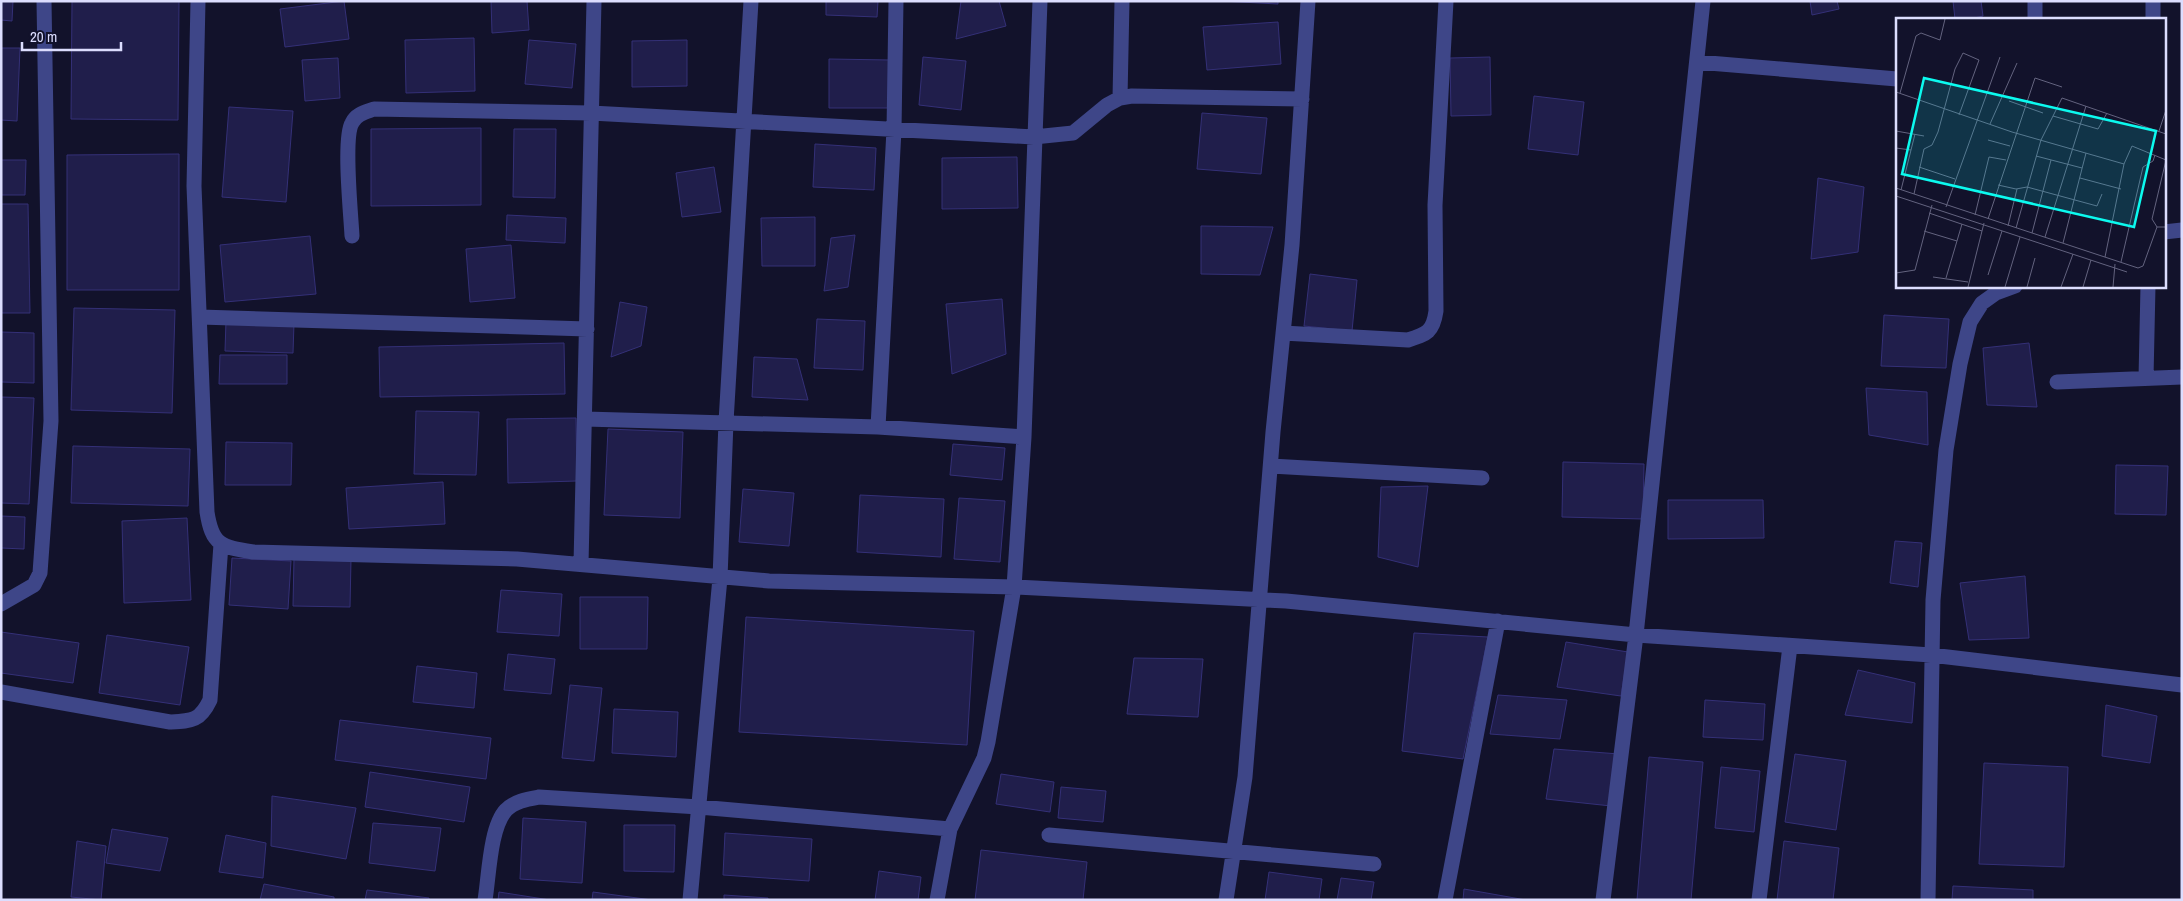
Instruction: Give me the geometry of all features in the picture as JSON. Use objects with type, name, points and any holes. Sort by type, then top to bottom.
[{"type":"street","points":[[1,604],[34,585],[40,573],[50,456],[52,421],[44,1]]},
{"type":"street","points":[[198,1],[194,186],[208,512],[210,529],[214,539],[221,544],[252,552],[517,559],[769,581],[1014,588],[1260,599],[1636,635],[1931,655],[2182,685]]},
{"type":"street","points":[[582,564],[594,1]]},
{"type":"street","points":[[690,900],[720,578],[726,422],[751,1]]},
{"type":"street","points":[[878,428],[894,130],[896,1]]},
{"type":"street","points":[[937,900],[950,829],[984,758],[988,742],[1014,588],[1024,437],[1040,1]]},
{"type":"street","points":[[1120,98],[1122,1]]},
{"type":"street","points":[[1226,900],[1245,777],[1292,245],[1308,1]]},
{"type":"street","points":[[1283,333],[1408,340],[1425,335],[1434,324],[1436,312],[1435,205],[1446,1]]},
{"type":"street","points":[[1603,900],[1636,635],[1703,1]]},
{"type":"street","points":[[2035,1],[2035,18]]},
{"type":"street","points":[[2153,1],[2153,18]]},
{"type":"street","points":[[1697,62],[1896,79]]},
{"type":"street","points":[[352,236],[348,139],[352,123],[360,114],[374,109],[591,113],[1034,137],[1073,133],[1107,105],[1120,98],[1132,96],[1302,100]]},
{"type":"street","points":[[2166,232],[2182,230]]},
{"type":"street","points":[[1928,900],[1933,600],[1946,450],[1960,364],[1970,322],[1982,303],[1996,293],[2010,288]]},
{"type":"street","points":[[2146,378],[2148,288]]},
{"type":"street","points":[[200,317],[587,329]]},
{"type":"street","points":[[2058,382],[2182,377]]},
{"type":"street","points":[[585,419],[878,428],[1024,437]]},
{"type":"street","points":[[1271,466],[1482,478]]},
{"type":"street","points":[[1,692],[170,722],[191,721],[203,714],[210,700],[221,544]]},
{"type":"street","points":[[1445,900],[1498,621]]},
{"type":"street","points":[[1759,900],[1790,646]]},
{"type":"street","points":[[485,900],[498,824],[507,809],[520,801],[538,797],[699,807],[950,829]]},
{"type":"street","points":[[1048,835],[1374,864]]},
{"type":"building","points":[[1,1],[13,1],[12,21],[1,20]]},
{"type":"building","points":[[72,1],[179,1],[178,120],[71,119]]},
{"type":"building","points":[[344,1],[349,39],[285,47],[280,9]]},
{"type":"building","points":[[491,1],[527,1],[529,30],[492,33]]},
{"type":"building","points":[[826,1],[878,1],[877,17],[826,15]]},
{"type":"building","points":[[961,1],[999,1],[1006,26],[956,39]]},
{"type":"building","points":[[1221,1],[1278,1],[1278,4]]},
{"type":"building","points":[[1810,1],[1837,1],[1839,9],[1812,15]]},
{"type":"building","points":[[1953,1],[1981,1],[1983,16],[1955,18]]},
{"type":"building","points":[[1278,22],[1281,64],[1207,70],[1203,27]]},
{"type":"building","points":[[474,38],[475,91],[406,93],[405,40]]},
{"type":"building","points":[[529,40],[576,44],[572,88],[525,84]]},
{"type":"building","points":[[687,40],[687,86],[632,87],[632,41]]},
{"type":"building","points":[[1,48],[20,48],[17,121],[1,120]]},
{"type":"building","points":[[923,57],[966,61],[961,110],[919,105]]},
{"type":"building","points":[[1490,57],[1491,115],[1451,116],[1450,58]]},
{"type":"building","points":[[338,58],[340,98],[305,101],[302,60]]},
{"type":"building","points":[[829,59],[890,60],[889,108],[829,108]]},
{"type":"building","points":[[1534,96],[1584,102],[1578,155],[1528,149]]},
{"type":"building","points":[[229,107],[293,111],[286,202],[222,197]]},
{"type":"building","points":[[1202,113],[1267,118],[1261,174],[1197,169]]},
{"type":"building","points":[[481,128],[481,205],[371,206],[371,129]]},
{"type":"building","points":[[514,129],[556,129],[555,198],[513,197]]},
{"type":"building","points":[[815,144],[876,148],[874,190],[813,187]]},
{"type":"building","points":[[179,154],[179,290],[67,290],[67,155]]},
{"type":"building","points":[[1017,157],[1018,208],[942,209],[942,158]]},
{"type":"building","points":[[1,160],[26,160],[25,195],[1,195]]},
{"type":"building","points":[[714,167],[721,212],[682,217],[676,173]]},
{"type":"building","points":[[1818,178],[1864,187],[1858,252],[1811,259]]},
{"type":"building","points":[[1,204],[28,204],[30,313],[1,313]]},
{"type":"building","points":[[507,215],[566,218],[565,243],[506,240]]},
{"type":"building","points":[[815,217],[815,266],[762,266],[761,218]]},
{"type":"building","points":[[1201,226],[1273,227],[1260,275],[1201,274]]},
{"type":"building","points":[[855,235],[848,287],[824,291],[831,238]]},
{"type":"building","points":[[310,236],[316,294],[225,302],[220,245]]},
{"type":"building","points":[[511,245],[515,298],[470,302],[466,249]]},
{"type":"building","points":[[1310,274],[1357,280],[1352,331],[1304,326]]},
{"type":"building","points":[[1002,299],[1006,354],[952,374],[946,304]]},
{"type":"building","points":[[620,302],[647,307],[641,346],[611,357]]},
{"type":"building","points":[[74,308],[175,310],[172,413],[71,410]]},
{"type":"building","points":[[1884,315],[1949,319],[1946,368],[1881,366]]},
{"type":"building","points":[[817,319],[865,321],[863,370],[814,368]]},
{"type":"building","points":[[226,321],[294,323],[293,353],[225,351]]},
{"type":"building","points":[[1,332],[34,333],[34,383],[1,382]]},
{"type":"building","points":[[564,343],[565,394],[380,397],[379,347]]},
{"type":"building","points":[[2029,343],[2037,407],[1987,405],[1983,348]]},
{"type":"building","points":[[220,355],[287,355],[287,384],[219,384]]},
{"type":"building","points":[[754,357],[797,359],[808,400],[752,397]]},
{"type":"building","points":[[1866,388],[1927,392],[1928,445],[1869,435]]},
{"type":"building","points":[[1,397],[34,398],[29,504],[1,503]]},
{"type":"building","points":[[416,411],[479,412],[476,475],[414,474]]},
{"type":"building","points":[[576,418],[577,481],[508,483],[507,419]]},
{"type":"building","points":[[608,429],[683,432],[680,518],[604,515]]},
{"type":"building","points":[[226,442],[292,443],[291,485],[225,485]]},
{"type":"building","points":[[953,444],[1005,448],[1002,480],[950,475]]},
{"type":"building","points":[[73,446],[190,449],[188,506],[71,503]]},
{"type":"building","points":[[1563,462],[1644,464],[1643,519],[1562,517]]},
{"type":"building","points":[[2116,465],[2168,466],[2166,515],[2115,514]]},
{"type":"building","points":[[443,482],[445,524],[349,529],[346,488]]},
{"type":"building","points":[[1428,486],[1418,567],[1378,557],[1381,487]]},
{"type":"building","points":[[743,489],[794,493],[789,546],[739,542]]},
{"type":"building","points":[[860,495],[944,499],[941,557],[857,552]]},
{"type":"building","points":[[959,498],[1005,501],[1000,562],[954,559]]},
{"type":"building","points":[[1668,500],[1763,500],[1764,538],[1668,539]]},
{"type":"building","points":[[1,516],[25,517],[24,549],[1,548]]},
{"type":"building","points":[[187,518],[191,600],[124,603],[122,521]]},
{"type":"building","points":[[1895,541],[1922,543],[1918,587],[1890,583]]},
{"type":"building","points":[[232,558],[291,561],[288,609],[229,605]]},
{"type":"building","points":[[294,558],[351,559],[350,607],[293,606]]},
{"type":"building","points":[[2025,576],[2029,638],[1969,640],[1960,583]]},
{"type":"building","points":[[501,590],[562,594],[559,636],[497,632]]},
{"type":"building","points":[[580,597],[648,597],[647,649],[580,649]]},
{"type":"building","points":[[746,617],[974,631],[967,745],[739,732]]},
{"type":"building","points":[[1,632],[79,643],[73,683],[1,673]]},
{"type":"building","points":[[1414,633],[1488,637],[1463,759],[1402,751]]},
{"type":"building","points":[[107,635],[189,647],[180,705],[99,693]]},
{"type":"building","points":[[1566,642],[1628,652],[1621,696],[1557,687]]},
{"type":"building","points":[[508,654],[555,659],[551,694],[504,690]]},
{"type":"building","points":[[1134,658],[1203,659],[1198,717],[1127,714]]},
{"type":"building","points":[[417,666],[477,673],[474,708],[413,702]]},
{"type":"building","points":[[1858,670],[1915,683],[1912,723],[1845,715]]},
{"type":"building","points":[[570,685],[602,688],[594,761],[562,758]]},
{"type":"building","points":[[1498,695],[1567,700],[1560,739],[1490,734]]},
{"type":"building","points":[[1705,700],[1765,704],[1763,740],[1703,737]]},
{"type":"building","points":[[2106,705],[2157,716],[2150,763],[2102,756]]},
{"type":"building","points":[[614,709],[678,712],[676,757],[612,753]]},
{"type":"building","points":[[340,720],[491,738],[486,779],[335,760]]},
{"type":"building","points":[[1554,749],[1619,754],[1611,806],[1546,799]]},
{"type":"building","points":[[1795,754],[1846,761],[1836,830],[1785,822]]},
{"type":"building","points":[[1649,757],[1703,762],[1691,900],[1637,900]]},
{"type":"building","points":[[1984,763],[2068,767],[2064,867],[1979,864]]},
{"type":"building","points":[[1721,767],[1760,771],[1754,832],[1715,828]]},
{"type":"building","points":[[370,772],[470,787],[464,822],[365,807]]},
{"type":"building","points":[[1001,774],[1054,782],[1050,812],[996,804]]},
{"type":"building","points":[[1061,787],[1106,791],[1103,822],[1058,818]]},
{"type":"building","points":[[272,796],[356,808],[346,859],[271,846]]},
{"type":"building","points":[[523,818],[586,822],[582,883],[520,879]]},
{"type":"building","points":[[373,823],[441,828],[435,871],[369,863]]},
{"type":"building","points":[[624,825],[675,825],[674,872],[624,871]]},
{"type":"building","points":[[112,829],[168,838],[160,871],[106,863]]},
{"type":"building","points":[[725,833],[812,839],[809,881],[723,875]]},
{"type":"building","points":[[226,835],[266,843],[263,878],[219,872]]},
{"type":"building","points":[[77,841],[106,846],[101,900],[71,897]]},
{"type":"building","points":[[1784,841],[1839,848],[1833,900],[1777,900]]},
{"type":"building","points":[[981,850],[1087,862],[1083,900],[975,900]]},
{"type":"building","points":[[879,871],[921,877],[918,900],[875,900]]},
{"type":"building","points":[[1269,872],[1322,879],[1319,900],[1265,900]]},
{"type":"building","points":[[1341,878],[1374,882],[1371,900],[1337,900]]},
{"type":"building","points":[[264,884],[334,897],[334,900],[260,900]]},
{"type":"building","points":[[1953,886],[2033,890],[2033,900],[1952,900]]},
{"type":"building","points":[[1464,889],[1526,900],[1463,900]]},
{"type":"building","points":[[367,890],[429,898],[429,900],[365,900]]},
{"type":"building","points":[[499,892],[550,900],[498,900]]},
{"type":"building","points":[[593,892],[652,900],[592,900]]},
{"type":"building","points":[[724,895],[768,898],[768,900],[724,900]]}]
